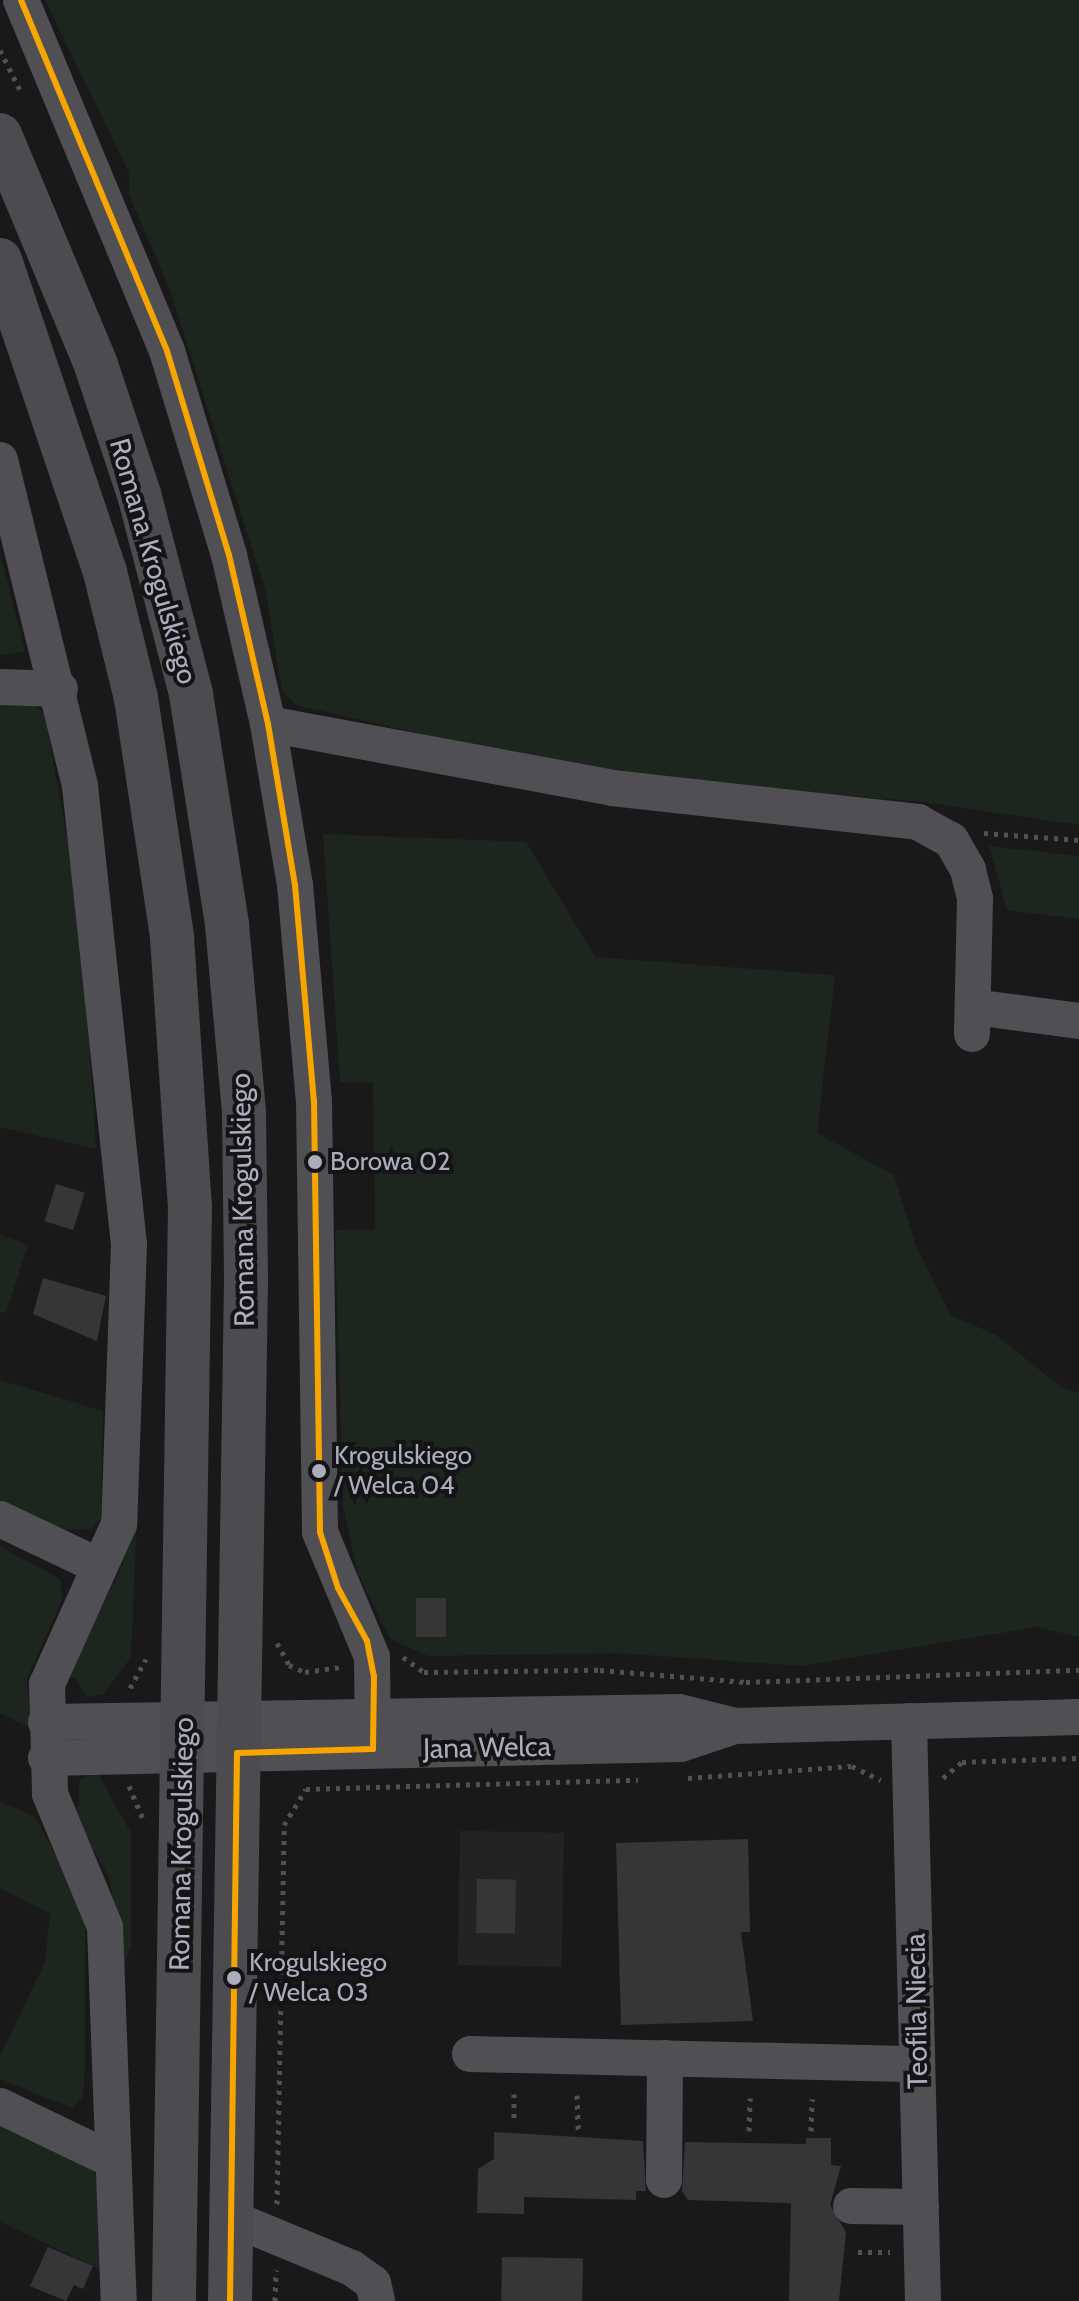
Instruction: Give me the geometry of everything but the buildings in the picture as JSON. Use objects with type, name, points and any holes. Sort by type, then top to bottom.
[{"type":"main road","name":"Romana Krogulskiego","points":[[0,135],[90,351],[139,494],[191,694],[210,802],[244,1113],[230,2301]]},
{"type":"main road","name":"Romana Krogulskiego","points":[[0,260],[105,572],[136,698],[172,937],[190,1206],[174,2301]]},
{"type":"street","points":[[21,0],[167,351],[229,555],[268,724],[295,885],[314,1101],[320,1532],[372,1657],[373,1732]]},
{"type":"street","points":[[0,460],[60,689],[101,930],[130,1256],[123,1502],[99,1566],[53,1658],[46,1740],[59,1824],[105,1927],[119,2301]]},
{"type":"street","points":[[0,687],[60,689]]},
{"type":"street","points":[[268,724],[612,788],[859,812],[918,822],[951,840],[975,899],[972,1020],[1079,1021]]},
{"type":"street","points":[[0,1519],[99,1566]]},
{"type":"street","name":"Jana Welca","points":[[46,1740],[373,1732],[679,1712],[735,1726],[1079,1717]]},
{"type":"street","name":"Teofila Niecia","points":[[909,1721],[923,2301]]},
{"type":"street","points":[[470,2054],[917,2064]]},
{"type":"street","points":[[664,2180],[665,2058]]},
{"type":"street","points":[[0,2106],[112,2160]]},
{"type":"street","points":[[851,2206],[921,2207]]},
{"type":"street","points":[[231,2218],[352,2268],[373,2283],[377,2301]]},
{"type":"path","points":[[951,840],[968,832],[1079,840]]},
{"type":"path","points":[[396,1653],[424,1672],[600,1670],[746,1682],[1064,1675],[1079,1670]]},
{"type":"path","points":[[305,1672],[345,1666]]},
{"type":"path","points":[[935,1780],[962,1762],[1079,1758]]},
{"type":"path","points":[[682,1779],[852,1766],[897,1782]]},
{"type":"path","points":[[277,2223],[284,1825],[306,1789],[306,1777]]},
{"type":"path","points":[[306,1789],[652,1780]]},
{"type":"path","points":[[137,1823],[145,1822]]},
{"type":"path","points":[[514,2094],[514,2122]]},
{"type":"path","points":[[577,2095],[578,2130]]},
{"type":"path","points":[[749,2131],[750,2098]]},
{"type":"path","points":[[811,2131],[812,2099]]},
{"type":"path","points":[[858,2252],[897,2252]]},
{"type":"shaded area","points":[[45,0],[1079,0],[1079,825],[923,802],[599,775],[296,705],[282,691],[265,589],[170,290],[129,195],[129,173]]},
{"type":"shaded area","points":[[0,553],[25,651],[0,655]]},
{"type":"shaded area","points":[[0,700],[29,700],[45,715],[82,922],[96,1149],[0,1127]]},
{"type":"shaded area","points":[[323,834],[526,842],[595,957],[835,975],[817,1133],[894,1175],[916,1246],[951,1315],[996,1335],[1062,1388],[1079,1393],[1079,1637],[1037,1627],[803,1666],[616,1653],[428,1656],[390,1639],[358,1574],[343,1506],[335,1230],[375,1229],[373,1083],[340,1082]]},
{"type":"shaded area","points":[[989,846],[1079,856],[1079,919],[1007,910]]},
{"type":"shaded area","points":[[0,1235],[28,1245],[6,1313],[0,1312]]},
{"type":"shaded area","points":[[0,1380],[103,1411],[101,1519],[92,1529],[58,1530],[0,1506]]},
{"type":"shaded area","points":[[137,1520],[131,1657],[104,1694],[87,1697],[75,1678],[65,1678],[120,1571]]},
{"type":"shaded area","points":[[0,1546],[61,1580],[62,1600],[27,1679],[30,1728],[0,1713]]},
{"type":"shaded area","points":[[97,1772],[131,1833],[131,1946],[122,1972],[110,1879],[70,1809],[79,1806],[79,1781]]},
{"type":"shaded area","points":[[0,1802],[34,1816],[78,1895],[85,1928],[85,2062],[83,2097],[72,2108],[0,2079],[0,2056],[45,1962],[50,1914],[0,1888]]},
{"type":"shaded area","points":[[460,1831],[564,1833],[562,1967],[458,1965]]},
{"type":"shaded area","points":[[0,2121],[91,2169],[104,2185],[102,2270],[0,2222]]},
{"type":"transit line","points":[[21,0],[167,351],[229,555],[268,724],[295,885],[314,1101],[320,1532],[338,1588],[367,1641],[374,1676],[373,1749],[237,1753],[230,2301]]},
{"type":"place","name":"Borowa 02","points":[[315,1162]]},
{"type":"place","name":"Krogulskiego / Welca 04","points":[[319,1471]]},
{"type":"place","name":"Krogulskiego / Welca 03","points":[[234,1978]]}]
